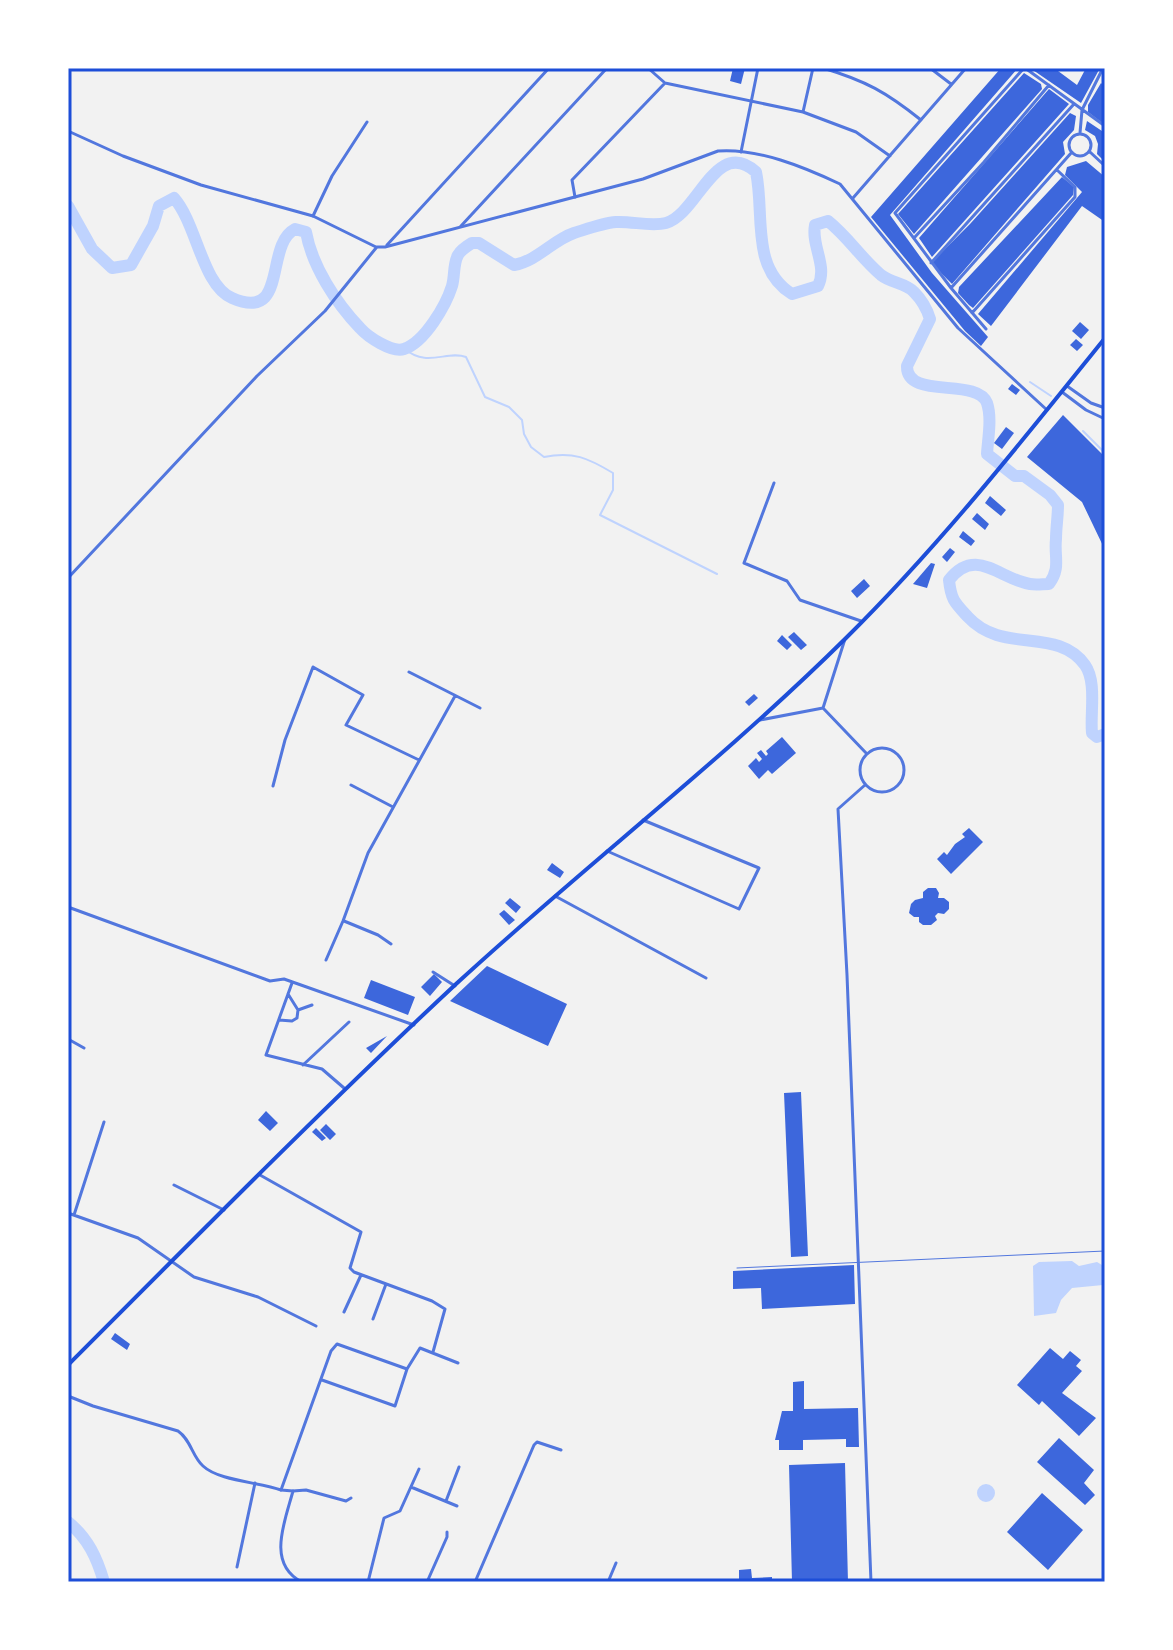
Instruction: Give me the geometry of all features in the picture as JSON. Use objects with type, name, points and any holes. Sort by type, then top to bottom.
[{"type":"main road","points":[[68,1365],[345,1090],[455,986],[845,639],[954,524],[1105,338]]},
{"type":"street","points":[[385,247],[549,68]]},
{"type":"street","points":[[458,229],[607,68]]},
{"type":"street","points":[[648,68],[665,83],[803,112],[856,132],[890,156]]},
{"type":"street","points":[[741,152],[758,68]]},
{"type":"street","points":[[803,112],[813,68]]},
{"type":"street","points":[[823,68],[864,80],[921,120]]},
{"type":"street","points":[[930,68],[951,84]]},
{"type":"street","points":[[853,198],[966,68]]},
{"type":"street","points":[[986,329],[931,263],[895,213],[1025,68],[1105,126]]},
{"type":"street","points":[[1080,133],[1082,110],[1103,68]]},
{"type":"street","points":[[1098,76],[1105,83]]},
{"type":"street","points":[[575,198],[572,180],[665,83]]},
{"type":"street","points":[[914,238],[1049,85]]},
{"type":"street","points":[[931,263],[1074,104]]},
{"type":"street","points":[[313,216],[326,188],[367,122]]},
{"type":"street","points":[[68,131],[123,156],[201,185],[313,216],[376,247],[575,198],[643,179],[709,154],[731,150],[817,173],[840,184],[958,328],[1047,410]]},
{"type":"street","points":[[951,288],[1072,152],[1070,140],[1080,133]]},
{"type":"street","points":[[1080,133],[1091,140],[1089,152]]},
{"type":"street","points":[[1072,152],[1079,156],[1089,152]]},
{"type":"street","points":[[1089,152],[1105,166]]},
{"type":"street","points":[[972,313],[1075,197],[1075,187],[1057,170]]},
{"type":"street","points":[[68,578],[246,387],[325,311],[376,247]]},
{"type":"street","points":[[1067,386],[1091,403],[1105,408]]},
{"type":"street","points":[[1062,392],[1086,410],[1105,419]]},
{"type":"street","points":[[774,483],[744,563],[787,581],[800,600],[862,622]]},
{"type":"street","points":[[823,708],[845,639]]},
{"type":"street","points":[[273,786],[285,740],[313,667],[363,695],[346,725],[419,760]]},
{"type":"street","points":[[409,672],[480,708]]},
{"type":"street","points":[[326,960],[368,853],[455,696]]},
{"type":"street","points":[[756,721],[823,708]]},
{"type":"street","points":[[823,708],[867,754]]},
{"type":"street","points":[[879,748],[890,749],[900,758],[904,771],[899,784],[889,791],[876,792],[865,785],[859,769],[867,754],[879,748]]},
{"type":"street","points":[[351,785],[393,807]]},
{"type":"street","points":[[865,785],[838,809],[871,1582]]},
{"type":"street","points":[[607,851],[739,909],[759,868],[643,820]]},
{"type":"street","points":[[554,895],[706,978]]},
{"type":"street","points":[[68,907],[270,981],[284,979],[414,1025]]},
{"type":"street","points":[[343,921],[378,935],[391,944]]},
{"type":"street","points":[[433,972],[455,986]]},
{"type":"street","points":[[292,983],[266,1055],[327,1072],[345,1090]]},
{"type":"street","points":[[279,1020],[292,1021],[297,1018],[298,1010],[288,994]]},
{"type":"street","points":[[298,1010],[312,1005]]},
{"type":"street","points":[[303,1065],[349,1022]]},
{"type":"street","points":[[68,1039],[84,1048]]},
{"type":"street","points":[[74,1215],[104,1122]]},
{"type":"street","points":[[260,1175],[361,1232],[350,1268],[445,1309],[433,1352]]},
{"type":"street","points":[[174,1185],[224,1210]]},
{"type":"street","points":[[68,1213],[138,1238],[194,1277],[258,1297],[316,1326]]},
{"type":"street","points":[[344,1312],[361,1275]]},
{"type":"street","points":[[373,1319],[386,1284]]},
{"type":"street","points":[[281,1490],[331,1351],[337,1344],[407,1369]]},
{"type":"street","points":[[322,1380],[395,1406],[407,1369],[420,1348],[458,1363]]},
{"type":"street","points":[[68,1396],[171,1427],[185,1436],[198,1461],[208,1470],[281,1490],[306,1490],[346,1501],[351,1498]]},
{"type":"street","points":[[475,1582],[534,1445],[537,1442],[561,1450]]},
{"type":"street","points":[[446,1501],[459,1467]]},
{"type":"street","points":[[368,1582],[384,1518],[400,1511],[419,1469]]},
{"type":"street","points":[[237,1567],[255,1483]]},
{"type":"street","points":[[411,1487],[457,1506]]},
{"type":"street","points":[[293,1491],[280,1551],[287,1571],[302,1582]]},
{"type":"street","points":[[427,1582],[447,1532]]},
{"type":"street","points":[[608,1582],[616,1563]]},
{"type":"lane","points":[[737,1268],[1105,1251]]},
{"type":"water","points":[[1072,1261],[1079,1266],[1097,1262],[1102,1265],[1103,1285],[1072,1288],[1061,1300],[1056,1313],[1034,1316],[1033,1266],[1039,1262]]},
{"type":"water","points":[[986,1484],[995,1493],[986,1502],[977,1493]]},
{"type":"building","points":[[733,68],[745,68],[741,84],[730,81]]},
{"type":"building","points":[[1001,68],[1018,68],[890,215],[932,273],[988,337],[981,346],[965,331],[871,217]]},
{"type":"building","points":[[1030,68],[1054,68],[1077,85],[1086,68],[1100,68],[1081,103]]},
{"type":"building","points":[[1024,73],[1041,84],[1042,89],[914,234],[898,214]]},
{"type":"building","points":[[1101,83],[1105,87],[1105,125],[1088,112],[1088,105]]},
{"type":"building","points":[[1049,89],[1069,104],[932,257],[919,238]]},
{"type":"building","points":[[1070,113],[1076,116],[1074,130],[1063,142],[1065,154],[952,284],[931,263]]},
{"type":"building","points":[[1087,121],[1105,133],[1105,162],[1097,154],[1095,136],[1085,130]]},
{"type":"building","points":[[1086,161],[1105,177],[1105,222],[1082,206],[991,326],[978,314],[1082,192],[1065,175],[1067,167]]},
{"type":"building","points":[[1062,177],[1074,187],[1073,195],[973,308],[958,293],[959,287]]},
{"type":"building","points":[[1080,322],[1089,330],[1081,339],[1072,331]]},
{"type":"building","points":[[1076,339],[1083,345],[1077,351],[1070,345]]},
{"type":"building","points":[[1012,384],[1020,390],[1016,395],[1008,389]]},
{"type":"building","points":[[1063,415],[1105,457],[1105,550],[1082,502],[1027,457]]},
{"type":"building","points":[[1006,427],[1014,433],[1002,449],[994,443]]},
{"type":"building","points":[[990,496],[1006,510],[1001,516],[985,503]]},
{"type":"building","points":[[977,513],[989,524],[985,530],[972,519]]},
{"type":"building","points":[[963,531],[975,541],[971,546],[959,537]]},
{"type":"building","points":[[950,548],[955,552],[947,562],[942,557]]},
{"type":"building","points":[[931,563],[935,564],[927,588],[913,584]]},
{"type":"building","points":[[864,579],[870,586],[857,598],[851,591]]},
{"type":"building","points":[[794,632],[807,645],[801,650],[788,637]]},
{"type":"building","points":[[782,635],[792,645],[787,650],[777,641]]},
{"type":"building","points":[[754,694],[758,698],[749,706],[745,702]]},
{"type":"building","points":[[782,737],[796,753],[772,774],[768,770],[759,779],[748,766],[756,758],[759,762],[762,759],[757,753],[761,750],[766,756],[766,751]]},
{"type":"building","points":[[969,828],[983,842],[951,874],[937,859],[944,852],[947,855],[965,837],[962,834]]},
{"type":"building","points":[[552,863],[564,872],[560,878],[547,870]]},
{"type":"building","points":[[936,888],[938,898],[949,902],[949,909],[944,914],[938,913],[935,916],[937,920],[931,925],[923,925],[919,917],[909,913],[911,904],[923,898],[923,892]]},
{"type":"building","points":[[510,898],[521,907],[516,913],[505,903]]},
{"type":"building","points":[[504,910],[515,920],[509,925],[499,914]]},
{"type":"building","points":[[487,966],[567,1004],[548,1046],[450,1001]]},
{"type":"building","points":[[434,974],[442,982],[430,996],[421,987]]},
{"type":"building","points":[[371,980],[415,997],[408,1015],[364,998]]},
{"type":"building","points":[[387,1036],[371,1053],[366,1048]]},
{"type":"building","points":[[801,1092],[808,1256],[791,1257],[784,1093]]},
{"type":"building","points":[[266,1111],[278,1123],[270,1131],[258,1120]]},
{"type":"building","points":[[326,1124],[336,1134],[330,1140],[320,1130]]},
{"type":"building","points":[[316,1128],[326,1138],[322,1141],[312,1132]]},
{"type":"building","points":[[854,1265],[855,1304],[762,1309],[761,1288],[733,1289],[733,1271]]},
{"type":"building","points":[[115,1333],[130,1344],[127,1350],[111,1339]]},
{"type":"building","points":[[1050,1348],[1063,1359],[1070,1351],[1081,1360],[1076,1366],[1082,1371],[1062,1393],[1096,1418],[1079,1436],[1042,1401],[1039,1405],[1017,1385]]},
{"type":"building","points":[[804,1381],[804,1409],[858,1408],[859,1447],[846,1447],[846,1439],[803,1440],[803,1450],[779,1450],[779,1440],[775,1440],[782,1411],[793,1411],[793,1382]]},
{"type":"building","points":[[1059,1438],[1094,1470],[1084,1483],[1095,1495],[1085,1505],[1037,1462]]},
{"type":"building","points":[[845,1463],[848,1582],[792,1582],[789,1465]]},
{"type":"building","points":[[1042,1493],[1083,1530],[1048,1570],[1007,1532]]},
{"type":"building","points":[[751,1569],[752,1578],[772,1577],[772,1582],[739,1581],[739,1570]]},
{"type":"waterway","points":[[68,206],[92,249],[112,268],[131,265],[153,226],[159,206],[174,198],[189,223],[214,281],[232,298],[250,303],[262,300],[269,291],[286,238],[295,229],[306,232],[319,271],[342,307],[369,336],[399,350],[420,339],[434,322],[452,286],[458,255],[472,243],[479,243],[514,265],[530,259],[566,236],[600,225],[616,222],[666,223],[688,206],[718,170],[742,163],[756,172],[765,255],[779,283],[792,294],[818,286],[821,271],[815,225],[828,221],[881,275],[911,289],[925,308],[930,319],[907,366],[910,376],[929,386],[981,395],[987,403],[989,415],[987,454],[1015,476],[1024,476],[1050,495],[1058,505],[1056,567],[1049,584],[1030,584],[978,565],[959,570],[949,580],[951,592],[960,608],[982,628],[1013,639],[1060,646],[1073,653],[1085,665],[1091,680],[1092,733],[1097,737],[1105,734]]},
{"type":"waterway","points":[[405,349],[421,357],[466,357],[485,397],[509,407],[522,420],[524,434],[531,447],[544,457],[580,457],[613,473],[613,490],[600,515],[717,574]]},
{"type":"waterway","points":[[1030,382],[1051,396]]},
{"type":"waterway","points":[[1083,431],[1105,453]]},
{"type":"waterway","points":[[68,1522],[91,1549],[104,1582]]}]
